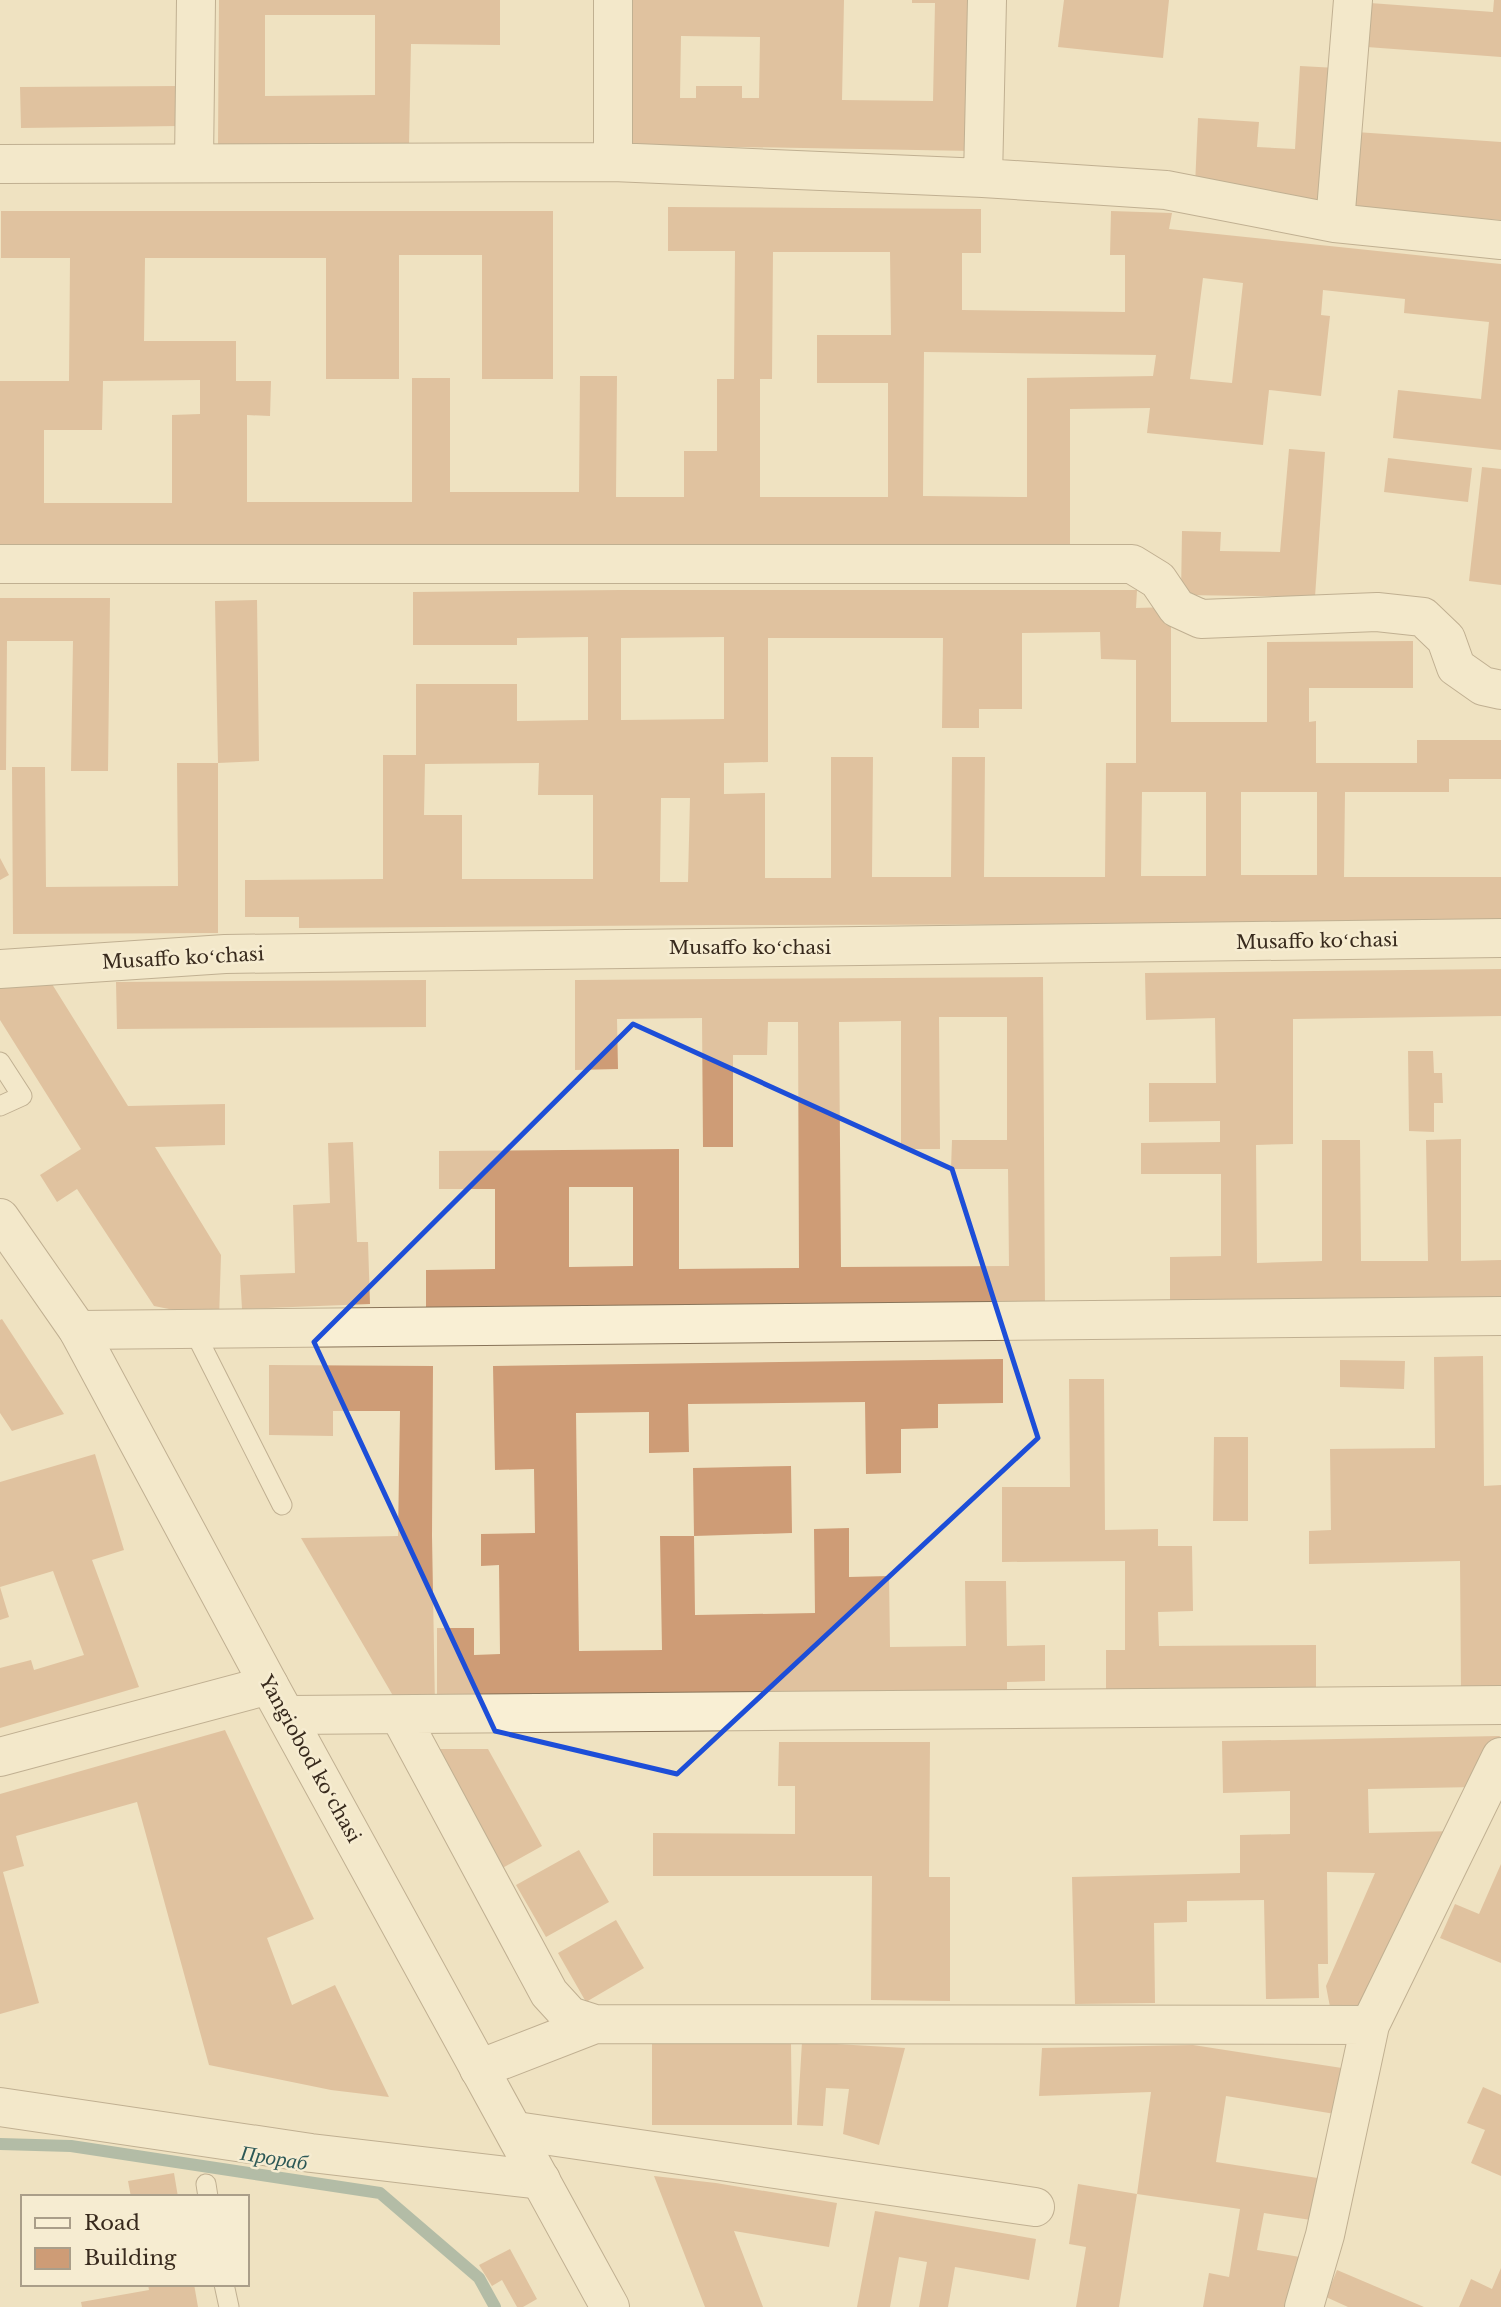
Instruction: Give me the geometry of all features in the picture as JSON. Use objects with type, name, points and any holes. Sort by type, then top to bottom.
[{"type":"street","points":[[194,162],[196,0]]},
{"type":"street","points":[[613,0],[613,162]]},
{"type":"street","points":[[983,178],[987,0]]},
{"type":"street","points":[[1335,223],[1353,0]]},
{"type":"street","points":[[0,164],[613,162],[983,178],[1166,190],[1335,223],[1501,240]]},
{"type":"street","points":[[0,564],[1132,564],[1158,580],[1177,608],[1201,620],[1377,612],[1423,617],[1446,639],[1456,667],[1483,686],[1501,690]]},
{"type":"street","name":"Musaffo koʻchasi","points":[[0,969],[225,954],[1501,938]]},
{"type":"street","name":"Yangiobod koʻchasi","points":[[0,1218],[78,1330],[610,2307]]},
{"type":"street","points":[[78,1330],[1501,1316]]},
{"type":"street","points":[[0,1757],[278,1700],[400,1716],[1501,1705]]},
{"type":"street","points":[[400,1716],[549,1993],[570,2017],[595,2024],[1370,2025]]},
{"type":"street","points":[[1304,2307],[1325,2235],[1370,2025],[1501,1757]]},
{"type":"street","points":[[479,2069],[595,2024]]},
{"type":"street","points":[[0,2107],[311,2153],[541,2180]]},
{"type":"street","points":[[516,2131],[1035,2207]]},
{"type":"lane","points":[[0,1062],[22,1096],[0,1106]]},
{"type":"lane","points":[[193,1329],[282,1505]]},
{"type":"lane","points":[[225,2286],[229,2307]]},
{"type":"highlighted area","points":[[633,1024],[952,1169],[1038,1438],[677,1774],[495,1731],[314,1342]]},
{"type":"building","points":[[219,0],[500,0],[500,45],[411,44],[409,146],[218,144]],"holes":[[[265,15],[375,15],[375,95],[265,96]]]},
{"type":"building","points":[[629,0],[844,0],[842,100],[933,101],[935,3],[912,3],[912,0],[977,0],[973,151],[627,145]],"holes":[[[681,36],[760,37],[759,98],[742,98],[742,86],[696,86],[696,98],[680,98]]]},
{"type":"building","points":[[1064,0],[1169,0],[1163,58],[1058,47]]},
{"type":"building","points":[[1494,0],[1501,0],[1501,57],[1367,47],[1370,3],[1493,12]]},
{"type":"building","points":[[1300,66],[1337,68],[1329,201],[1195,186],[1198,118],[1259,122],[1257,147],[1295,149]]},
{"type":"building","points":[[178,86],[179,126],[21,128],[20,87]]},
{"type":"building","points":[[1356,132],[1501,142],[1501,220],[1350,209]]},
{"type":"building","points":[[668,207],[981,209],[981,253],[962,253],[962,310],[1125,312],[1125,255],[1110,255],[1111,211],[1172,213],[1169,229],[1501,264],[1501,450],[1393,438],[1398,390],[1481,399],[1489,322],[1404,313],[1405,299],[1323,290],[1321,315],[1330,316],[1321,396],[1269,390],[1263,445],[1147,433],[1150,408],[1070,409],[1070,544],[0,545],[0,381],[69,381],[70,258],[1,258],[1,211],[553,211],[553,379],[482,379],[482,255],[399,255],[399,379],[326,379],[326,258],[145,258],[144,341],[236,341],[236,381],[271,381],[270,416],[247,415],[247,502],[412,502],[412,378],[450,378],[450,492],[579,492],[580,376],[617,376],[616,497],[684,497],[684,451],[717,451],[717,379],[734,379],[735,251],[668,251]],"holes":[[[773,252],[890,252],[891,335],[817,335],[817,383],[888,383],[888,497],[760,497],[760,379],[772,379]],[[1203,278],[1243,283],[1232,383],[1190,379]],[[924,352],[1156,355],[1153,376],[1027,378],[1027,497],[923,496]],[[200,380],[200,414],[172,415],[172,503],[44,503],[44,430],[102,430],[103,381]]]},
{"type":"building","points":[[1289,449],[1325,452],[1315,597],[1181,595],[1182,531],[1221,532],[1220,551],[1280,552]]},
{"type":"building","points":[[1388,458],[1472,468],[1468,502],[1384,492]]},
{"type":"building","points":[[1482,467],[1501,469],[1501,585],[1469,581]]},
{"type":"building","points":[[1137,590],[1136,608],[1171,607],[1171,722],[1267,722],[1267,642],[1413,641],[1413,688],[1309,688],[1309,722],[1316,721],[1316,763],[1417,763],[1417,740],[1501,740],[1501,779],[1449,779],[1449,792],[1345,792],[1344,877],[1501,877],[1501,929],[1344,924],[299,928],[299,917],[245,917],[245,880],[383,879],[383,755],[416,755],[416,684],[517,684],[517,721],[588,720],[588,637],[517,638],[517,645],[413,645],[413,592]],"holes":[[[1100,632],[1101,659],[1136,660],[1136,763],[1106,763],[1105,877],[984,877],[985,757],[952,757],[951,877],[872,877],[873,757],[831,757],[831,878],[765,878],[765,793],[724,794],[724,763],[768,762],[768,638],[943,638],[942,728],[979,728],[979,709],[1022,709],[1022,633]],[[724,637],[724,719],[621,720],[621,638]],[[539,763],[538,795],[593,795],[593,879],[462,879],[462,815],[424,815],[425,764]],[[1142,792],[1206,792],[1206,876],[1141,876]],[[1241,792],[1317,792],[1317,875],[1241,875]],[[661,798],[690,798],[688,882],[660,882]]]},
{"type":"building","points":[[0,598],[110,598],[108,771],[71,771],[73,641],[7,641],[6,770],[0,770]]},
{"type":"building","points":[[257,600],[259,761],[218,763],[215,601]]},
{"type":"building","points":[[177,763],[218,763],[218,933],[13,934],[12,767],[45,767],[46,887],[178,886]]},
{"type":"building","points":[[0,858],[9,875],[0,880]]},
{"type":"building","points":[[1501,969],[1501,1016],[1293,1019],[1293,1144],[1256,1145],[1257,1263],[1322,1261],[1322,1140],[1360,1140],[1361,1261],[1428,1261],[1426,1140],[1461,1139],[1461,1261],[1501,1260],[1501,1305],[1170,1308],[1170,1257],[1221,1256],[1221,1174],[1141,1174],[1141,1143],[1220,1142],[1220,1121],[1149,1122],[1149,1083],[1216,1083],[1215,1018],[1146,1020],[1145,973]]},
{"type":"building","points":[[1043,977],[1045,1309],[426,1314],[426,1270],[495,1269],[495,1189],[439,1189],[439,1151],[679,1149],[679,1269],[799,1268],[798,1022],[768,1022],[767,1055],[733,1055],[733,1147],[703,1147],[702,1018],[617,1019],[618,1069],[575,1070],[575,980]],"holes":[[[939,1017],[1007,1017],[1007,1140],[952,1140],[951,1169],[1008,1169],[1009,1266],[841,1267],[839,1022],[901,1021],[901,1149],[940,1149]],[[569,1187],[633,1187],[633,1266],[569,1267]]]},
{"type":"building","points":[[426,980],[426,1027],[117,1029],[116,982]]},
{"type":"building","points":[[52,984],[128,1106],[225,1104],[225,1145],[155,1147],[221,1255],[219,1319],[154,1306],[77,1189],[57,1202],[40,1175],[81,1149],[0,1020],[0,988]]},
{"type":"building","points":[[1408,1051],[1433,1051],[1434,1073],[1442,1073],[1443,1103],[1434,1103],[1434,1132],[1409,1131]]},
{"type":"building","points":[[353,1142],[357,1242],[368,1242],[370,1304],[242,1309],[240,1275],[295,1273],[293,1205],[330,1203],[328,1143]]},
{"type":"building","points":[[2,1319],[64,1414],[12,1431],[0,1413]]},
{"type":"building","points":[[1483,1356],[1484,1486],[1501,1485],[1501,1691],[1461,1692],[1460,1561],[1309,1564],[1309,1531],[1331,1530],[1330,1449],[1435,1448],[1434,1357]]},
{"type":"building","points":[[1003,1359],[1003,1403],[938,1404],[938,1428],[901,1429],[901,1473],[866,1474],[865,1402],[688,1404],[689,1452],[649,1453],[649,1412],[576,1413],[579,1651],[662,1650],[660,1536],[694,1536],[695,1615],[815,1613],[814,1529],[849,1528],[849,1577],[889,1576],[890,1647],[966,1646],[965,1581],[1006,1581],[1007,1646],[1045,1645],[1045,1681],[1007,1682],[1007,1692],[437,1700],[437,1628],[474,1628],[474,1655],[500,1654],[499,1565],[481,1566],[481,1534],[535,1533],[534,1469],[495,1470],[493,1366]]},
{"type":"building","points":[[1340,1360],[1405,1361],[1404,1389],[1340,1387]]},
{"type":"building","points":[[269,1365],[433,1366],[435,1707],[399,1706],[301,1538],[398,1536],[400,1411],[333,1411],[333,1436],[269,1435]]},
{"type":"building","points":[[1069,1379],[1104,1379],[1105,1530],[1158,1529],[1158,1546],[1192,1546],[1193,1611],[1158,1612],[1159,1646],[1316,1645],[1316,1692],[1106,1694],[1106,1650],[1125,1650],[1125,1561],[1002,1562],[1002,1487],[1070,1487]]},
{"type":"building","points":[[1214,1437],[1248,1437],[1248,1521],[1213,1521]]},
{"type":"building","points":[[95,1454],[124,1550],[92,1560],[139,1687],[0,1728],[0,1668],[31,1660],[34,1670],[84,1655],[53,1571],[0,1587],[0,1482]]},
{"type":"building","points":[[791,1466],[792,1533],[694,1536],[693,1468]]},
{"type":"building","points":[[0,1587],[9,1617],[0,1620]]},
{"type":"building","points":[[225,1730],[314,1919],[267,1938],[292,2005],[335,1985],[389,2097],[331,2090],[209,2065],[137,1802],[16,1836],[24,1866],[3,1872],[39,2003],[0,2014],[0,1794]]},
{"type":"building","points":[[1500,1736],[1476,1787],[1368,1789],[1369,1833],[1457,1831],[1356,2011],[1330,2007],[1326,1986],[1375,1873],[1327,1872],[1328,1964],[1318,1964],[1319,1998],[1266,1999],[1264,1900],[1187,1901],[1187,1922],[1154,1923],[1155,2003],[1075,2004],[1072,1877],[1240,1873],[1240,1835],[1290,1834],[1290,1791],[1223,1793],[1222,1741]]},
{"type":"building","points":[[779,1742],[930,1742],[929,1877],[950,1877],[950,2001],[871,2000],[872,1876],[653,1876],[653,1833],[795,1834],[795,1786],[778,1786]]},
{"type":"building","points":[[432,1749],[488,1749],[542,1846],[499,1870]]},
{"type":"building","points":[[579,1850],[609,1902],[546,1937],[516,1885]]},
{"type":"building","points":[[1501,1864],[1501,1963],[1440,1938],[1455,1904],[1479,1914]]},
{"type":"building","points":[[616,1920],[644,1968],[586,2002],[558,1953]]},
{"type":"building","points":[[802,2042],[905,2048],[879,2145],[843,2134],[849,2089],[826,2088],[823,2126],[797,2125]]},
{"type":"building","points":[[652,2044],[791,2044],[792,2125],[652,2125]]},
{"type":"building","points":[[1193,2045],[1342,2068],[1335,2114],[1226,2096],[1216,2162],[1324,2179],[1318,2221],[1264,2213],[1257,2250],[1300,2257],[1296,2307],[1203,2307],[1209,2273],[1229,2277],[1240,2209],[1137,2194],[1151,2092],[1039,2096],[1042,2048]]},
{"type":"building","points":[[1483,2087],[1501,2095],[1501,2176],[1471,2163],[1485,2130],[1467,2123]]},
{"type":"building","points":[[174,2173],[178,2195],[131,2195],[128,2181]]},
{"type":"building","points":[[654,2176],[716,2183],[837,2203],[829,2247],[734,2231],[763,2307],[705,2307]]},
{"type":"building","points":[[1078,2184],[1137,2194],[1119,2307],[1076,2307],[1086,2247],[1069,2244]]},
{"type":"building","points":[[875,2211],[1036,2239],[1029,2280],[955,2267],[948,2307],[919,2307],[927,2262],[899,2257],[890,2307],[857,2307]]},
{"type":"building","points":[[510,2249],[537,2299],[523,2307],[517,2307],[502,2280],[492,2286],[479,2265]]},
{"type":"building","points":[[1501,2268],[1501,2307],[1459,2307],[1471,2279],[1492,2289]]},
{"type":"building","points":[[1337,2270],[1424,2307],[1348,2307],[1326,2297]]},
{"type":"building","points":[[148,2286],[194,2286],[198,2307],[82,2307],[81,2302],[149,2290]]},
{"type":"waterway","name":"Прораб","points":[[0,2144],[71,2146],[380,2193],[479,2278],[495,2307]]}]
